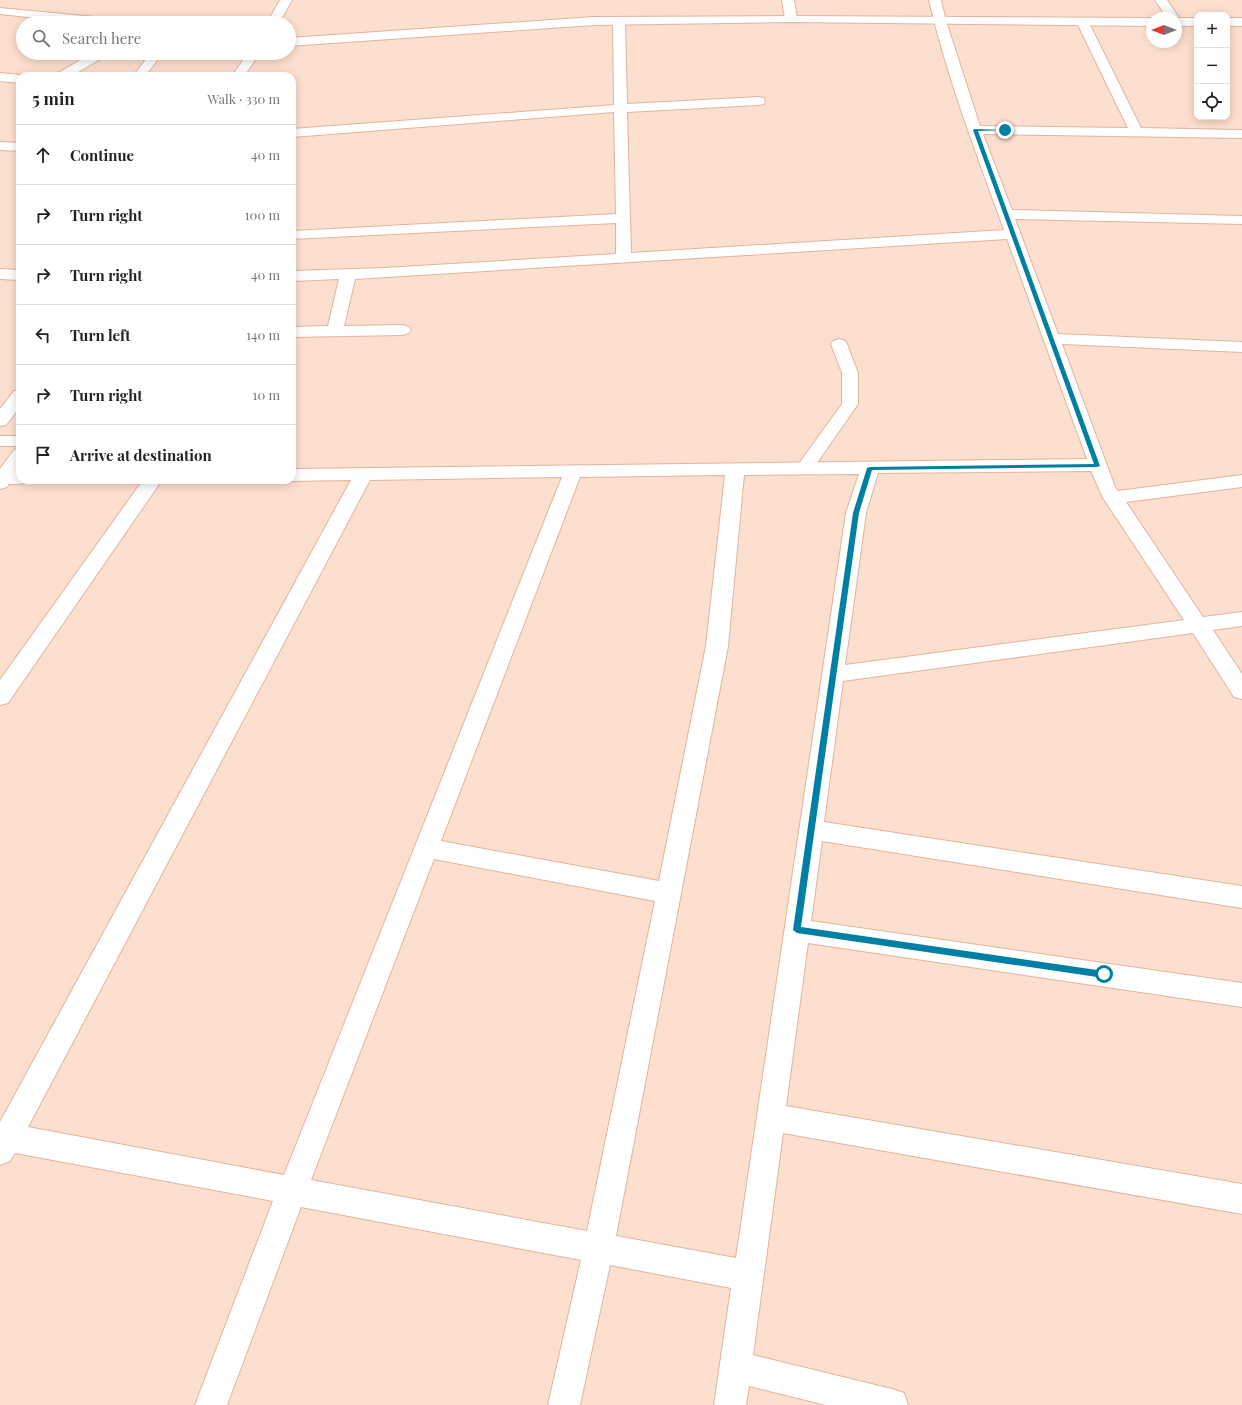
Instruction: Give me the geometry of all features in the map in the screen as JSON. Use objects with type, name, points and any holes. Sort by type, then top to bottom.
[{"type":"street","points":[[277,16],[286,0]]},
{"type":"street","points":[[788,0],[791,19]]},
{"type":"street","points":[[935,0],[940,21],[975,130],[1097,466],[1106,487],[1242,691]]},
{"type":"street","points":[[1161,0],[1169,12]]},
{"type":"street","points":[[0,11],[48,16]]},
{"type":"street","points":[[296,42],[578,22],[619,21],[791,19],[1146,22]]},
{"type":"street","points":[[619,21],[624,258]]},
{"type":"street","points":[[1082,21],[1137,133]]},
{"type":"street","points":[[1182,22],[1194,22]]},
{"type":"street","points":[[1230,22],[1242,22]]},
{"type":"street","points":[[69,72],[90,60]]},
{"type":"street","points":[[142,72],[152,60]]},
{"type":"street","points":[[241,72],[249,60]]},
{"type":"street","points":[[0,77],[16,79]]},
{"type":"street","points":[[296,133],[621,108],[759,101]]},
{"type":"street","points":[[975,130],[1242,134]]},
{"type":"street","points":[[0,146],[16,147]]},
{"type":"street","points":[[1005,214],[1242,220]]},
{"type":"street","points":[[296,235],[623,218]]},
{"type":"street","points":[[296,276],[624,258],[1013,234]]},
{"type":"street","points":[[0,274],[16,275]]},
{"type":"street","points":[[335,332],[348,274]]},
{"type":"street","points":[[296,332],[403,330]]},
{"type":"street","points":[[1051,339],[1242,347]]},
{"type":"street","points":[[0,421],[16,400]]},
{"type":"street","points":[[0,441],[16,442]]},
{"type":"street","points":[[6,479],[16,461]]},
{"type":"street","points":[[296,475],[1097,466]]},
{"type":"street","points":[[730,1405],[856,513],[870,468]]},
{"type":"street","points":[[564,1405],[599,1248],[717,646],[735,470]]},
{"type":"street","points":[[211,1405],[292,1191],[573,472]]},
{"type":"street","points":[[364,474],[2,1142],[292,1191],[749,1276]]},
{"type":"street","points":[[1112,498],[1242,481]]},
{"type":"street","points":[[0,697],[150,484]]},
{"type":"street","points":[[833,675],[1242,619]]},
{"type":"street","points":[[812,830],[1242,898]]},
{"type":"street","points":[[426,848],[668,893]]},
{"type":"street","points":[[797,930],[1242,994]]},
{"type":"street","points":[[771,1117],[1242,1198]]},
{"type":"street","points":[[736,1367],[892,1405]]},
{"type":"lane","points":[[804,469],[850,404],[850,373],[840,344]]},
{"type":"route","points":[[1005,130],[975,130],[1097,466],[870,468],[856,513],[797,930],[1104,974]]}]
